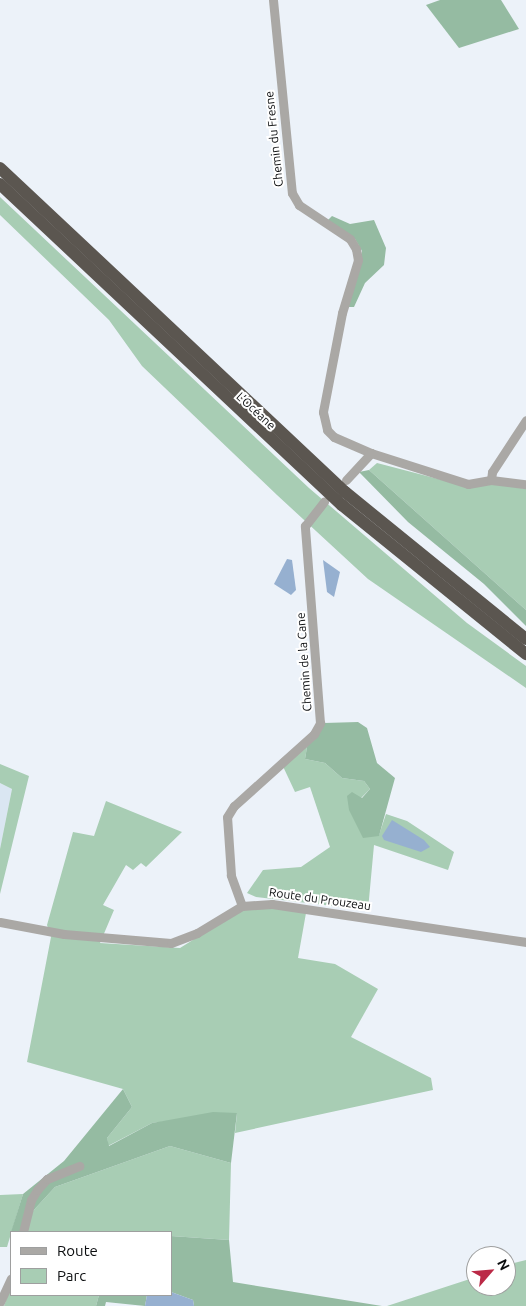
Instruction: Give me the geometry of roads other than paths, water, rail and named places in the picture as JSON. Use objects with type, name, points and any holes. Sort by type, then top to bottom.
[{"type":"highway","name":"L’Océane","points":[[0,168],[326,475],[441,573],[526,640]]},
{"type":"highway","name":"L’Océane","points":[[0,184],[336,499],[431,580],[526,654]]},
{"type":"street","name":"Chemin du Fresne","points":[[273,0],[292,193],[299,205],[350,239],[356,249],[358,260],[342,313],[324,422],[334,438],[458,483],[491,480],[526,484]]},
{"type":"street","points":[[491,480],[492,472],[526,420]]},
{"type":"street","points":[[346,480],[371,453]]},
{"type":"street","name":"Chemin de la Cane","points":[[242,906],[231,875],[228,817],[234,806],[314,734],[320,723],[305,526],[324,502]]},
{"type":"street","name":"Route du Prouzeau","points":[[0,922],[64,934],[171,943],[197,933],[242,906],[272,904],[526,942]]},
{"type":"street","points":[[23,1231],[31,1200],[37,1190],[47,1179],[80,1166]]},
{"type":"street","points":[[0,1302],[10,1280]]},
{"type":"water","points":[[287,559],[292,560],[296,590],[291,595],[274,584]]},
{"type":"water","points":[[323,560],[340,572],[334,597],[327,592]]},
{"type":"water","points":[[392,820],[424,840],[430,847],[421,852],[384,840],[382,836]]},
{"type":"water","points":[[172,1292],[193,1300],[194,1306],[145,1306],[147,1296],[172,1296]]}]
